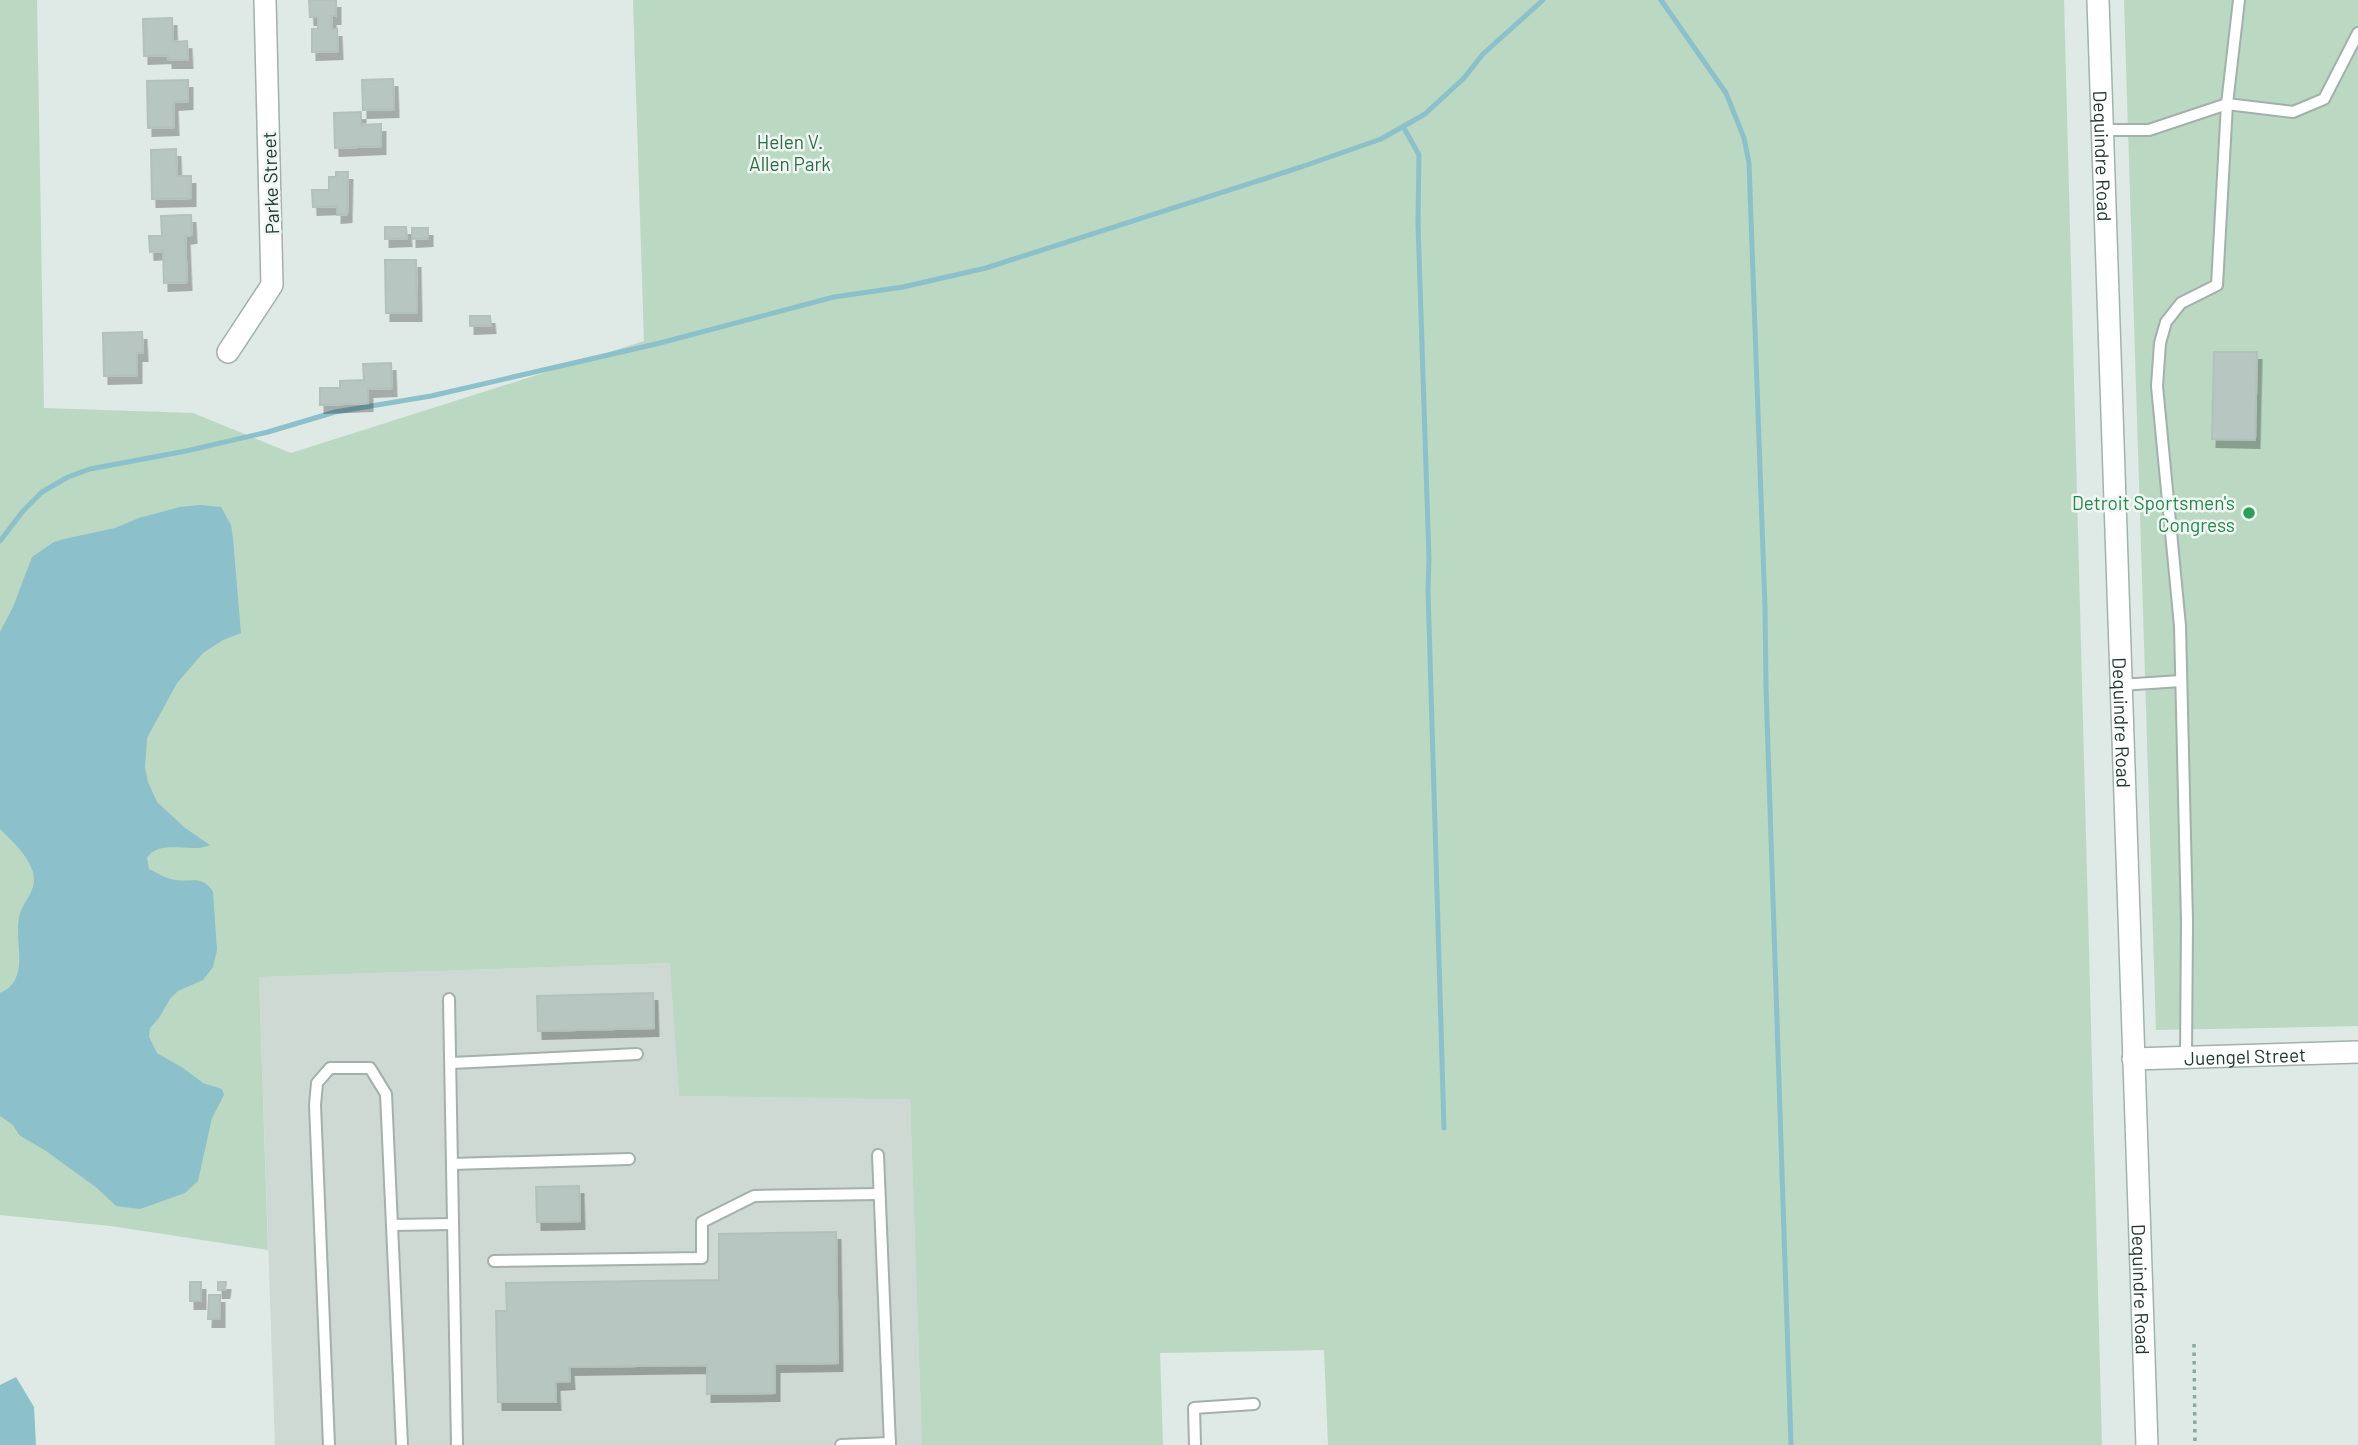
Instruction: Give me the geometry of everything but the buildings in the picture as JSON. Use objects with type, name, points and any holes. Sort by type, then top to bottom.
[{"type":"main road","name":"Parke Street","points":[[228,352],[272,285],[265,0]]},
{"type":"main road","name":"Dequindre Road","points":[[2098,0],[2147,1445]]},
{"type":"main road","name":"Juengel Street","points":[[2133,1059],[2358,1052]]},
{"type":"lane","points":[[2186,1057],[2187,921],[2180,626],[2158,403],[2158,366],[2166,322],[2181,303],[2217,285],[2227,104],[2239,0]]},
{"type":"lane","points":[[2103,130],[2149,130],[2227,104],[2293,112],[2324,99],[2358,33]]},
{"type":"lane","points":[[2120,685],[2181,681]]},
{"type":"lane","points":[[449,999],[457,1445]]},
{"type":"lane","points":[[451,1063],[637,1054]]},
{"type":"lane","points":[[329,1445],[315,1105],[317,1083],[330,1068],[370,1068],[386,1094],[402,1445]]},
{"type":"lane","points":[[841,1445],[890,1444],[878,1156]]},
{"type":"lane","points":[[452,1164],[629,1159]]},
{"type":"lane","points":[[494,1261],[702,1258],[702,1222],[754,1196],[879,1194]]},
{"type":"lane","points":[[392,1225],[453,1224]]},
{"type":"lane","points":[[1195,1445],[1194,1408],[1254,1404]]},
{"type":"path","points":[[2194,1345],[2195,1445]]},
{"type":"shaded area","points":[[671,963],[679,1096],[910,1098],[922,1445],[275,1445],[259,977]]},
{"type":"green space","name":"Helen V. Allen Park","points":[[0,0],[37,0],[44,408],[193,413],[291,453],[644,341],[633,0],[2064,0],[2102,1445],[1328,1445],[1324,1350],[1160,1353],[1163,1445],[922,1445],[910,1099],[679,1096],[670,963],[259,977],[268,1250],[111,1226],[0,1215]]},
{"type":"green space","name":"Detroit Sportsmen's Congress","points":[[2124,0],[2358,0],[2358,1026],[2156,1030]]},
{"type":"water","points":[[180,507],[221,507],[231,525],[241,633],[223,640],[203,653],[177,683],[147,738],[145,768],[157,802],[185,828],[210,845],[194,848],[167,847],[152,852],[147,858],[149,869],[162,876],[199,881],[209,886],[213,892],[217,950],[213,967],[203,980],[178,991],[170,999],[150,1028],[149,1037],[157,1053],[203,1083],[222,1089],[224,1095],[212,1118],[198,1181],[185,1193],[140,1209],[116,1206],[97,1188],[19,1135],[13,1125],[0,1116],[0,993],[10,987],[18,970],[19,918],[32,891],[34,879],[23,854],[0,829],[0,632],[13,607],[32,557],[54,542],[115,528],[139,518]]},
{"type":"water","points":[[16,1377],[34,1407],[36,1445],[0,1445],[0,1385]]},
{"type":"waterway","points":[[0,541],[42,492],[68,477],[90,469],[268,432],[335,412],[431,396],[660,343],[834,297],[903,287],[986,268],[1381,139],[1425,114],[1464,78],[1483,54],[1543,0]]},
{"type":"waterway","points":[[1661,0],[1726,93],[1744,138],[1749,163],[1791,1445]]},
{"type":"waterway","points":[[1404,128],[1419,155],[1418,223],[1444,1128]]},
{"type":"place","name":"Detroit Sportsmen's Congress","points":[[2249,513]]}]
